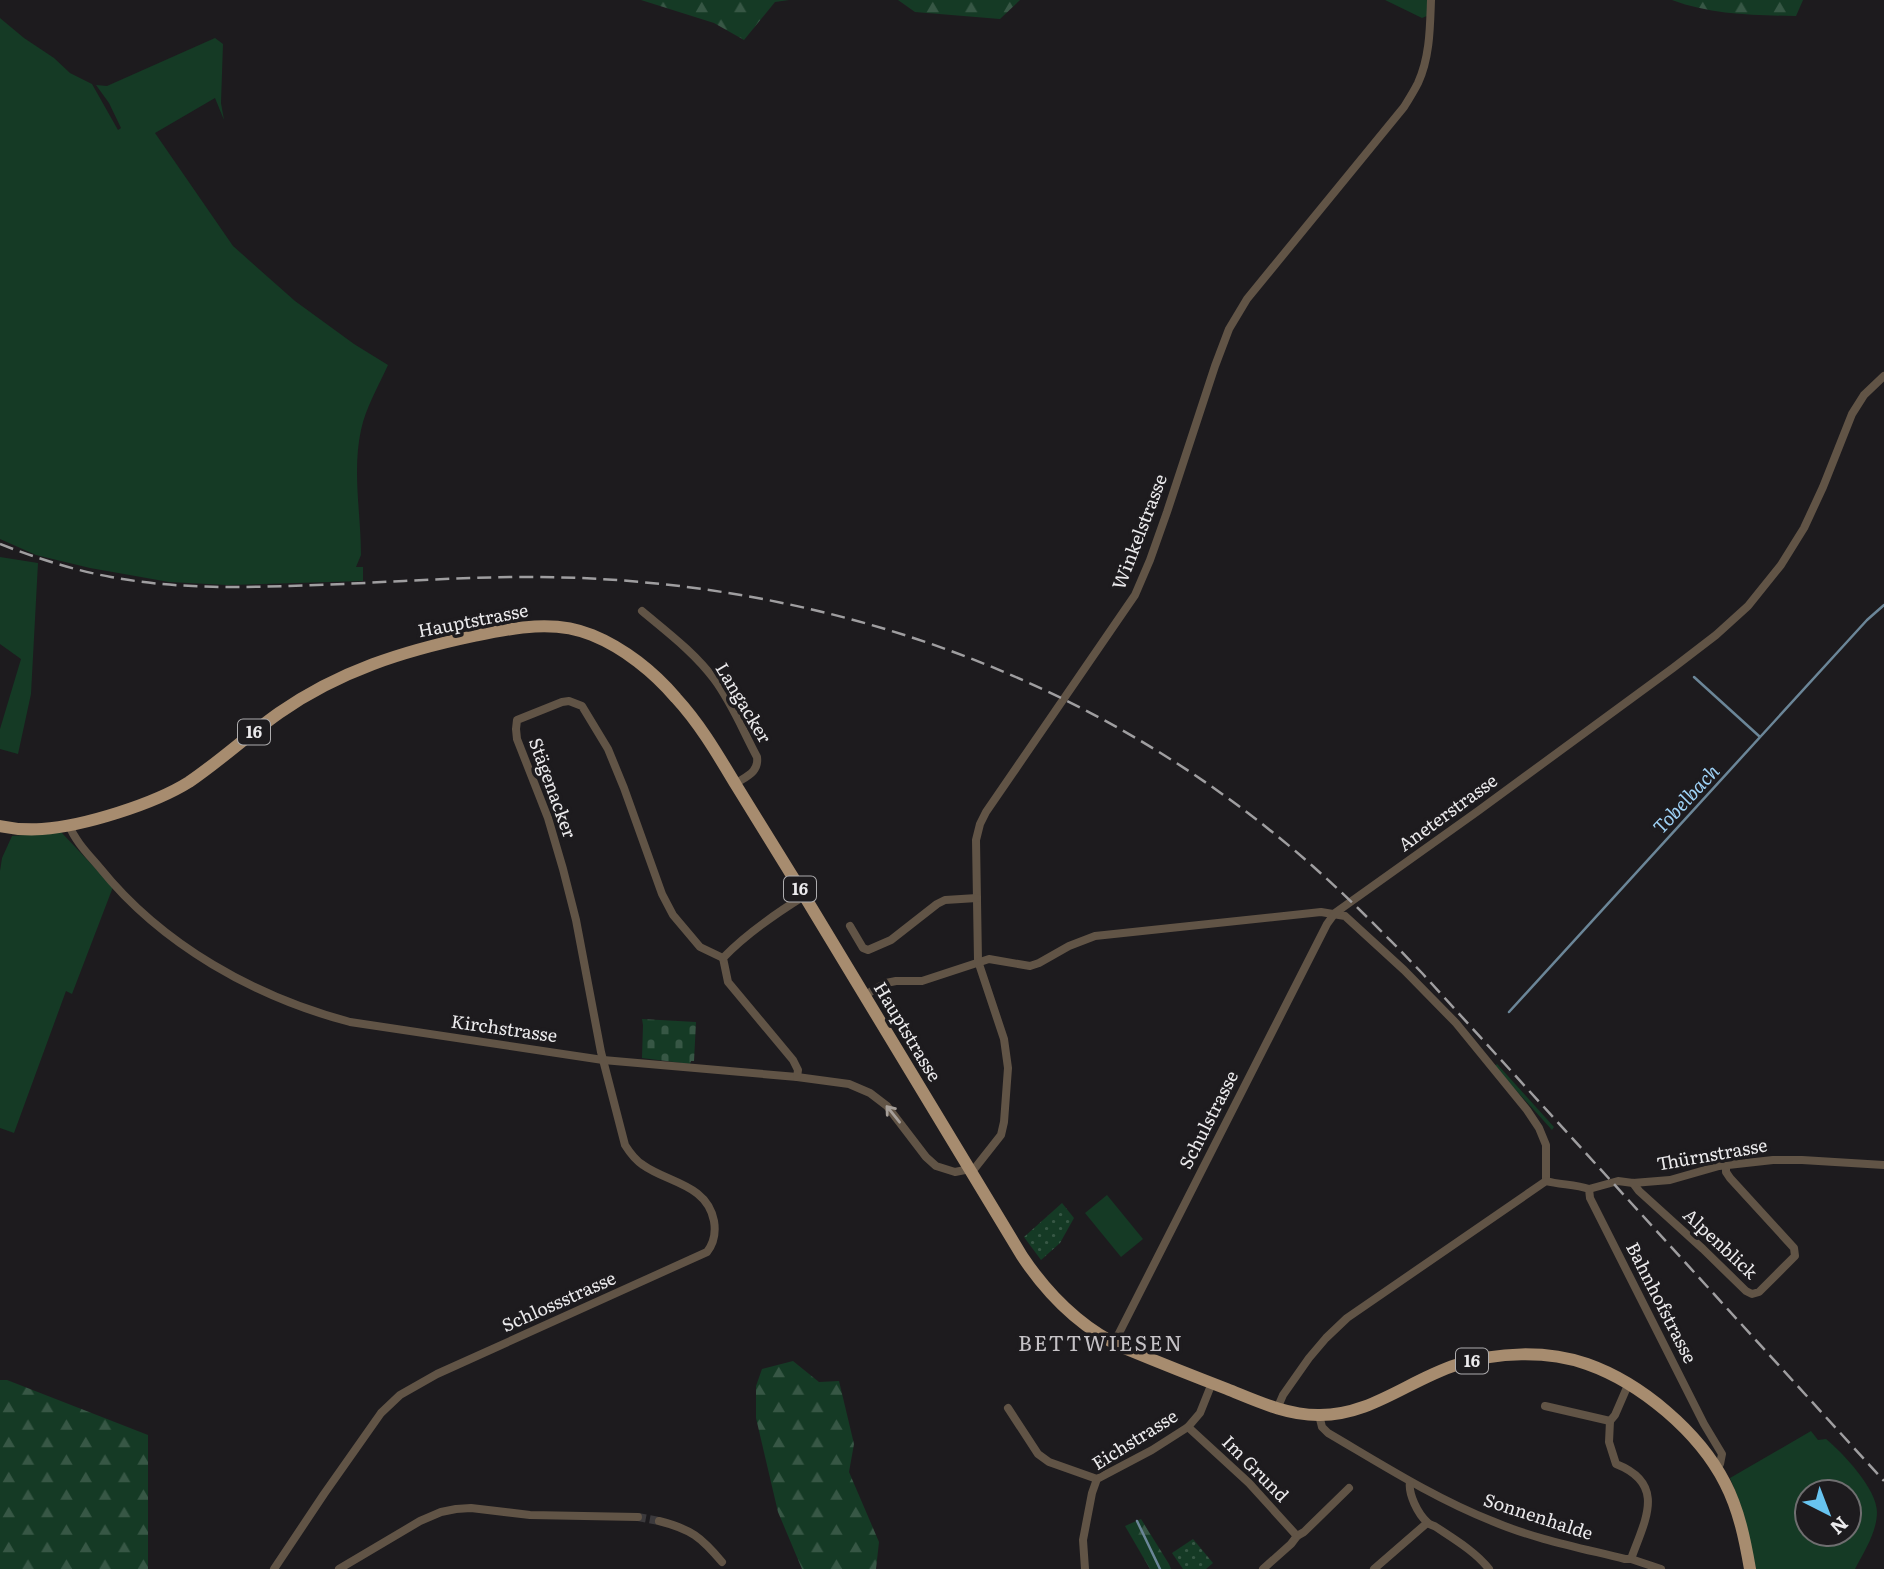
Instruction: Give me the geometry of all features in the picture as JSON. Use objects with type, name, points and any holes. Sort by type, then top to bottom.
[{"type":"main road","name":"Hauptstrasse","points":[[0,826],[27,830],[69,825],[133,807],[171,792],[202,773],[300,699],[364,666],[412,650],[535,626],[560,626],[587,633],[636,660],[659,680],[693,718],[865,995],[1032,1272],[1090,1329],[1114,1343],[1277,1409],[1319,1416],[1358,1410],[1442,1371],[1495,1357],[1542,1356],[1572,1360],[1596,1368],[1653,1402],[1699,1444],[1725,1483],[1736,1510],[1751,1569]]},
{"type":"street","name":"Winkelstrasse","points":[[969,1169],[975,1168],[981,1162],[1001,1135],[1008,1068],[1004,1039],[978,961],[976,840],[980,824],[1135,595],[1150,560],[1229,329],[1247,299],[1404,107],[1419,82],[1430,33],[1431,0]]},
{"type":"street","name":"Aneterstrasse","points":[[1335,913],[1673,668],[1748,606],[1781,565],[1804,528],[1824,487],[1852,414],[1864,395],[1884,376]]},
{"type":"street","name":"Langacker","points":[[642,611],[702,664],[728,701],[758,763],[752,773],[735,783]]},
{"type":"street","name":"Stägenacker","points":[[603,1060],[576,920],[548,818],[516,733],[517,720],[562,702],[569,701],[582,706],[608,749],[655,877],[673,915],[699,947],[723,958]]},
{"type":"street","name":"Kirchstrasse","points":[[69,825],[80,844],[119,892],[161,930],[215,966],[272,995],[350,1022],[603,1060],[849,1084],[870,1093],[887,1106],[936,1166],[955,1172],[969,1169]]},
{"type":"street","points":[[797,1077],[798,1070],[793,1060],[728,982],[723,958],[769,918],[804,896]]},
{"type":"street","points":[[850,926],[863,948],[868,950],[891,940],[937,904],[976,898]]},
{"type":"street","points":[[865,995],[886,983],[922,981],[978,961],[1030,966],[1095,936],[1321,912],[1335,913],[1345,916],[1435,1001],[1471,1040],[1527,1110],[1546,1145],[1546,1181]]},
{"type":"street","name":"Schulstrasse","points":[[1114,1343],[1335,913]]},
{"type":"street","name":"Schlossstrasse","points":[[274,1569],[381,1413],[400,1395],[437,1374],[707,1252],[713,1245],[715,1224],[706,1201],[677,1181],[645,1167],[625,1145],[603,1060]]},
{"type":"street","name":"Thürnstrasse","points":[[1589,1189],[1612,1182],[1670,1180],[1707,1169],[1760,1161],[1802,1160],[1884,1165]]},
{"type":"street","name":"Alpenblick","points":[[1633,1183],[1752,1294],[1759,1292],[1796,1253],[1730,1178],[1726,1167]]},
{"type":"street","points":[[1546,1181],[1589,1189]]},
{"type":"street","points":[[1277,1409],[1283,1395],[1309,1358],[1347,1318],[1546,1181]]},
{"type":"street","name":"Bahnhofstrasse","points":[[1589,1189],[1590,1198],[1640,1298],[1722,1454],[1720,1464],[1716,1467]]},
{"type":"street","name":"Eichstrasse","points":[[1085,1569],[1083,1540],[1097,1479],[1152,1450],[1188,1427],[1200,1413],[1212,1383]]},
{"type":"street","points":[[1628,1385],[1610,1421],[1609,1442],[1616,1464],[1635,1475],[1645,1486],[1648,1495],[1647,1516],[1631,1559]]},
{"type":"street","points":[[1545,1406],[1610,1421]]},
{"type":"street","points":[[1008,1408],[1038,1454],[1049,1462],[1097,1479]]},
{"type":"street","name":"Sonnenhalde","points":[[1319,1416],[1322,1427],[1328,1433],[1410,1482],[1502,1525],[1661,1569]]},
{"type":"street","name":"Im Grund","points":[[1188,1427],[1249,1483],[1297,1536]]},
{"type":"street","points":[[1410,1482],[1417,1508],[1427,1523],[1460,1544],[1489,1569]]},
{"type":"street","points":[[1263,1569],[1349,1488]]},
{"type":"street","points":[[339,1569],[420,1521],[456,1509],[471,1508],[522,1515],[638,1517]]},
{"type":"street","points":[[659,1521],[681,1527],[699,1537],[722,1562]]},
{"type":"street","points":[[1374,1569],[1427,1523]]},
{"type":"green space","points":[[641,0],[789,0],[775,2],[744,40],[714,23]]},
{"type":"green space","points":[[898,0],[1020,0],[1000,19],[915,12]]},
{"type":"green space","points":[[1385,0],[1427,0],[1427,16],[1422,18]]},
{"type":"green space","points":[[1672,0],[1803,0],[1796,16],[1718,11]]},
{"type":"green space","points":[[0,18],[70,73],[92,84],[118,130],[121,128],[109,103],[96,85],[107,86],[215,38],[223,44],[221,103],[224,120],[215,98],[155,133],[233,246],[295,301],[388,365],[366,413],[358,445],[361,555],[356,567],[363,567],[363,581],[227,585],[169,582],[36,555],[0,539]]},
{"type":"green space","points":[[0,557],[38,563],[31,694],[18,754],[0,749],[0,729],[21,659],[0,644]]},
{"type":"green space","points":[[61,832],[113,887],[72,994],[66,991],[14,1133],[0,1128],[2,858],[12,836]]},
{"type":"green space","points":[[642,1019],[696,1022],[694,1061],[690,1064],[642,1058]]},
{"type":"green space","points":[[1497,1064],[1554,1127],[1552,1130],[1494,1066]]},
{"type":"green space","points":[[1107,1195],[1143,1239],[1121,1257],[1085,1213]]},
{"type":"green space","points":[[1062,1203],[1074,1218],[1060,1243],[1041,1260],[1024,1237]]},
{"type":"green space","points":[[793,1361],[819,1382],[839,1381],[854,1444],[849,1472],[879,1542],[876,1569],[802,1569],[778,1512],[756,1418],[756,1386],[762,1369]]},
{"type":"green space","points":[[0,1380],[7,1380],[148,1435],[148,1569],[0,1569]]},
{"type":"green space","points":[[1811,1431],[1818,1440],[1826,1439],[1862,1478],[1793,1478],[1793,1548],[1863,1548],[1863,1479],[1876,1503],[1877,1512],[1875,1527],[1855,1569],[1756,1569],[1740,1503],[1730,1478]]},
{"type":"green space","points":[[1141,1519],[1171,1569],[1150,1569],[1125,1526]]},
{"type":"green space","points":[[1193,1539],[1213,1563],[1206,1569],[1183,1569],[1172,1553]]},
{"type":"waterway","name":"Tobelbach","points":[[1509,1012],[1867,620],[1884,605]]},
{"type":"waterway","points":[[1694,677],[1759,736]]},
{"type":"waterway","name":"Tobelbach","points":[[1137,1521],[1160,1569]]},
{"type":"tunnel","points":[[638,1517],[659,1521]]},
{"type":"railway","points":[[0,544],[97,574],[177,585],[267,587],[513,577],[616,580],[719,591],[819,611],[917,639],[1013,676],[1105,720],[1193,774],[1276,835],[1369,919],[1422,973],[1884,1481]]},
{"type":"district","name":"BETTWIESEN","points":[[1101,1344]]}]
